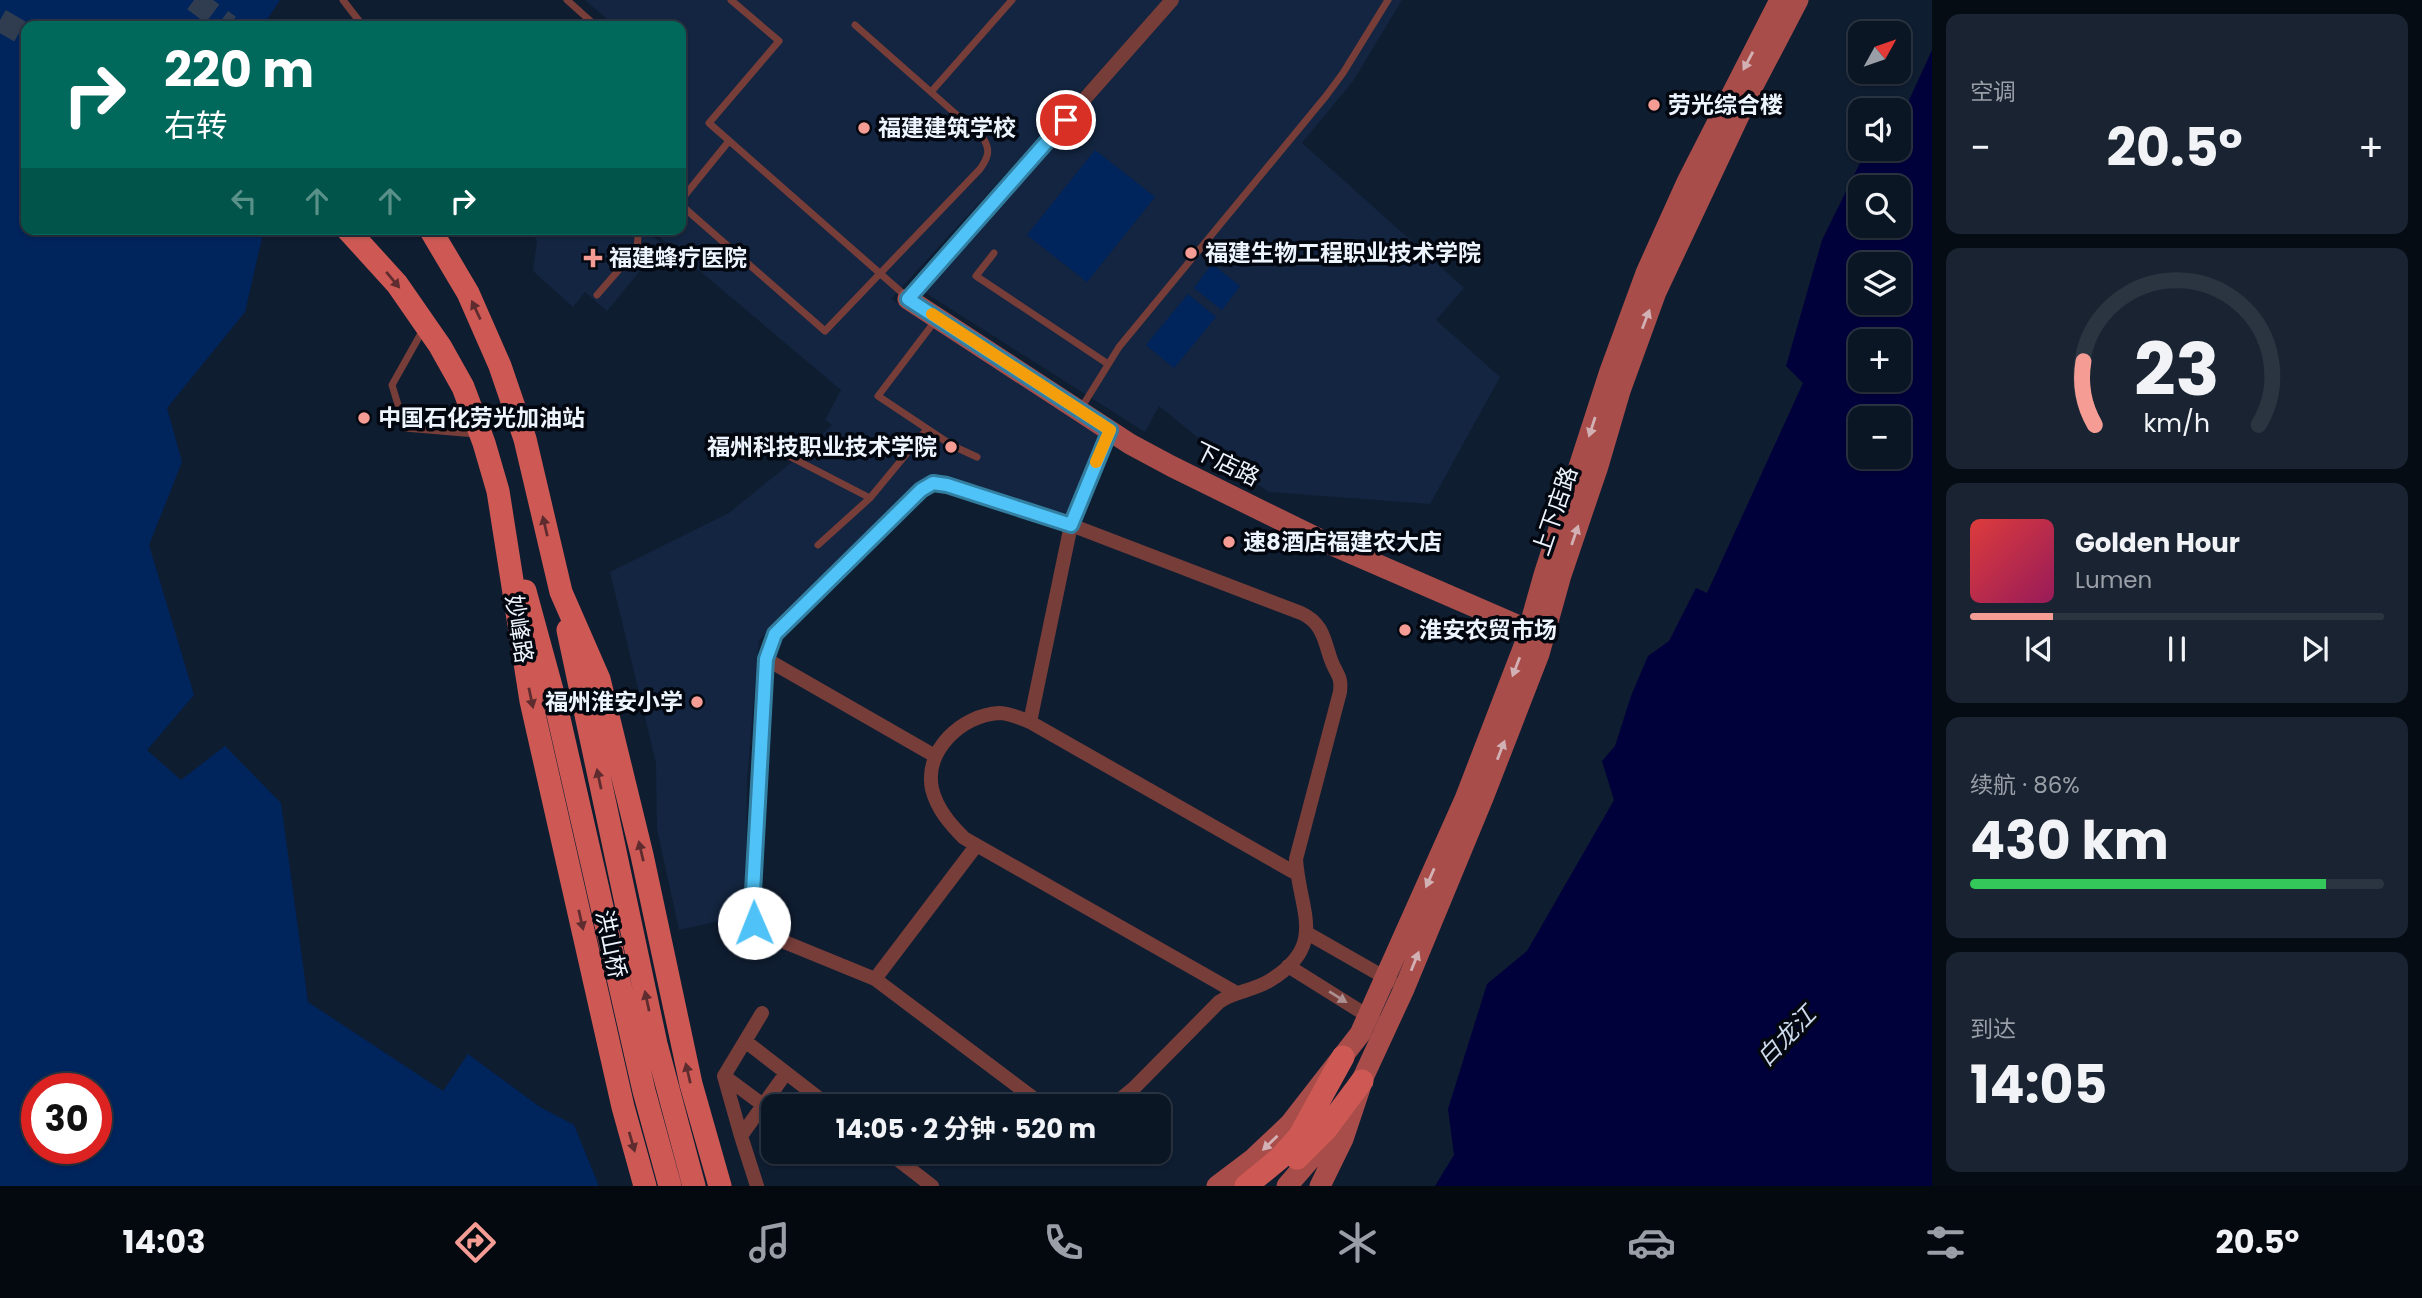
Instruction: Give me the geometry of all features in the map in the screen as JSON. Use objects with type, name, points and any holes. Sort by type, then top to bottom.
[{"type":"main road","name":"上下店路","points":[[1536,634],[1544,575],[1606,384],[1646,273],[1687,182],[1780,0]]},
{"type":"main road","name":"上下店路","points":[[1362,1081],[1383,1037],[1395,984],[1465,799],[1561,575],[1620,391],[1656,292],[1752,88],[1798,0]]},
{"type":"main road","name":"妙峰路","points":[[352,235],[397,284],[426,325],[453,368],[481,435],[498,491],[531,701],[623,1107],[645,1186]]},
{"type":"main road","name":"妙峰路","points":[[434,235],[468,293],[514,405],[525,439],[561,592],[596,669],[642,855],[680,1038],[720,1186]]},
{"type":"main road","name":"下店路","points":[[908,299],[1110,430],[1171,466],[1311,535],[1536,634]]},
{"type":"main road","name":"洪山桥","points":[[498,491],[555,701],[641,1080],[670,1186]]},
{"type":"main road","points":[[561,592],[656,1044],[694,1186]]},
{"type":"main road","name":"上下店路","points":[[1217,1186],[1254,1158],[1290,1124],[1343,1057],[1395,984]]},
{"type":"main road","points":[[1246,1186],[1280,1158],[1299,1137],[1343,1057]]},
{"type":"main road","points":[[1266,1186],[1327,1128],[1362,1081]]},
{"type":"main road","points":[[1287,1186],[1334,1132],[1362,1081]]},
{"type":"main road","points":[[1320,1186],[1343,1139],[1362,1081]]},
{"type":"street","points":[[908,299],[1172,0]]},
{"type":"street","points":[[1030,722],[1071,525],[1110,430]]},
{"type":"street","points":[[1028,1094],[875,979],[765,934],[754,923],[752,910],[766,659],[775,634],[921,490],[933,483],[947,485],[1071,525],[1288,607],[1308,617],[1321,630],[1332,663],[1340,674],[1341,684],[1296,859],[1308,922],[1307,933],[1297,956],[1268,982],[1235,992],[1219,1002],[1127,1094]]},
{"type":"street","points":[[766,659],[935,756]]},
{"type":"street","points":[[1235,992],[976,846],[952,826],[937,802],[932,787],[935,756],[955,730],[986,715],[1001,713],[1030,722],[1297,874]]},
{"type":"street","points":[[875,979],[976,846]]},
{"type":"street","points":[[1307,933],[1395,984]]},
{"type":"street","points":[[1288,966],[1383,1037]]},
{"type":"street","points":[[757,1186],[724,1076],[762,1013]]},
{"type":"street","points":[[745,1041],[813,1094]]},
{"type":"street","points":[[771,1094],[786,1073]]},
{"type":"street","points":[[724,1076],[761,1104]]},
{"type":"street","points":[[741,1136],[761,1108]]},
{"type":"street","points":[[904,1164],[932,1186]]},
{"type":"lane","points":[[343,0],[359,21]]},
{"type":"lane","points":[[567,0],[590,21]]},
{"type":"lane","points":[[732,0],[779,41],[709,123],[908,299]]},
{"type":"lane","points":[[931,92],[1012,0]]},
{"type":"lane","points":[[1080,410],[1119,347],[1326,96],[1388,0]]},
{"type":"lane","points":[[686,206],[825,331],[880,275],[987,160],[988,145],[855,25]]},
{"type":"lane","points":[[686,196],[729,141]]},
{"type":"lane","points":[[597,295],[637,248],[637,235]]},
{"type":"lane","points":[[994,253],[976,276],[1108,364]]},
{"type":"lane","points":[[937,318],[878,396],[953,446],[977,457]]},
{"type":"lane","points":[[426,325],[392,384],[405,428],[481,435]]},
{"type":"lane","points":[[818,545],[870,498],[927,429]]},
{"type":"lane","points":[[779,451],[870,498]]},
{"type":"shaded area","points":[[0,0],[280,0],[266,21],[21,21],[21,235],[263,235],[245,312],[167,408],[182,462],[149,545],[194,695],[147,750],[181,780],[225,746],[281,803],[308,1002],[443,1091],[468,1054],[540,1107],[574,1125],[599,1186],[0,1186]]},
{"type":"shaded area","points":[[585,0],[1165,0],[891,299],[1100,434],[1068,514],[927,477],[759,640],[747,780],[746,931],[723,920],[679,930],[657,829],[656,763],[610,572],[729,513],[832,425],[825,420],[841,390],[657,235],[686,235],[686,21],[609,21]]},
{"type":"shaded area","name":"福建生物工程职业技术学院","points":[[1179,0],[1402,0],[1353,81],[1302,143],[1464,288],[1436,320],[1500,377],[1430,504],[1269,492],[1159,406],[1145,432],[924,292]]},
{"type":"shaded area","points":[[1095,150],[1155,197],[1087,282],[1027,235]]},
{"type":"shaded area","name":"福建蜂疗医院","points":[[533,235],[651,235],[662,244],[607,311],[585,292],[573,307],[533,271],[537,241]]},
{"type":"shaded area","points":[[1212,264],[1240,286],[1222,310],[1194,288]]},
{"type":"shaded area","points":[[1188,294],[1216,317],[1174,368],[1146,345]]},
{"type":"water","name":"白龙江","points":[[1932,50],[1932,1186],[1435,1186],[1454,1155],[1448,1109],[1487,984],[1527,951],[1614,800],[1602,761],[1615,746],[1631,696],[1648,656],[1669,641],[1696,588],[1707,593],[1803,383],[1786,366],[1822,240],[1848,187],[1848,238],[1911,238],[1911,175],[1854,175],[1861,161],[1911,161],[1910,98]]},
{"type":"tunnel","points":[[194,0],[222,21]]},
{"type":"tunnel","points":[[0,20],[21,32]]},
{"type":"slow traffic","points":[[932,314],[1110,430],[1096,462]]},
{"type":"place","name":"劳光综合楼","points":[[1654,105]]},
{"type":"place","name":"福建建筑学校","points":[[864,128]]},
{"type":"place","name":"福建生物工程职业技术学院","points":[[1191,253]]},
{"type":"place","name":"福建蜂疗医院","points":[[593,258]]},
{"type":"place","name":"中国石化劳光加油站","points":[[364,418]]},
{"type":"place","name":"福州科技职业技术学院","points":[[951,447]]},
{"type":"place","name":"速8酒店福建农大店","points":[[1229,542]]},
{"type":"place","name":"淮安农贸市场","points":[[1405,630]]},
{"type":"place","name":"福州淮安小学","points":[[697,702]]},
{"type":"route","points":[[754,923],[752,910],[766,659],[775,634],[921,490],[933,483],[947,485],[1071,525],[1110,430],[908,299],[1066,120]]}]
